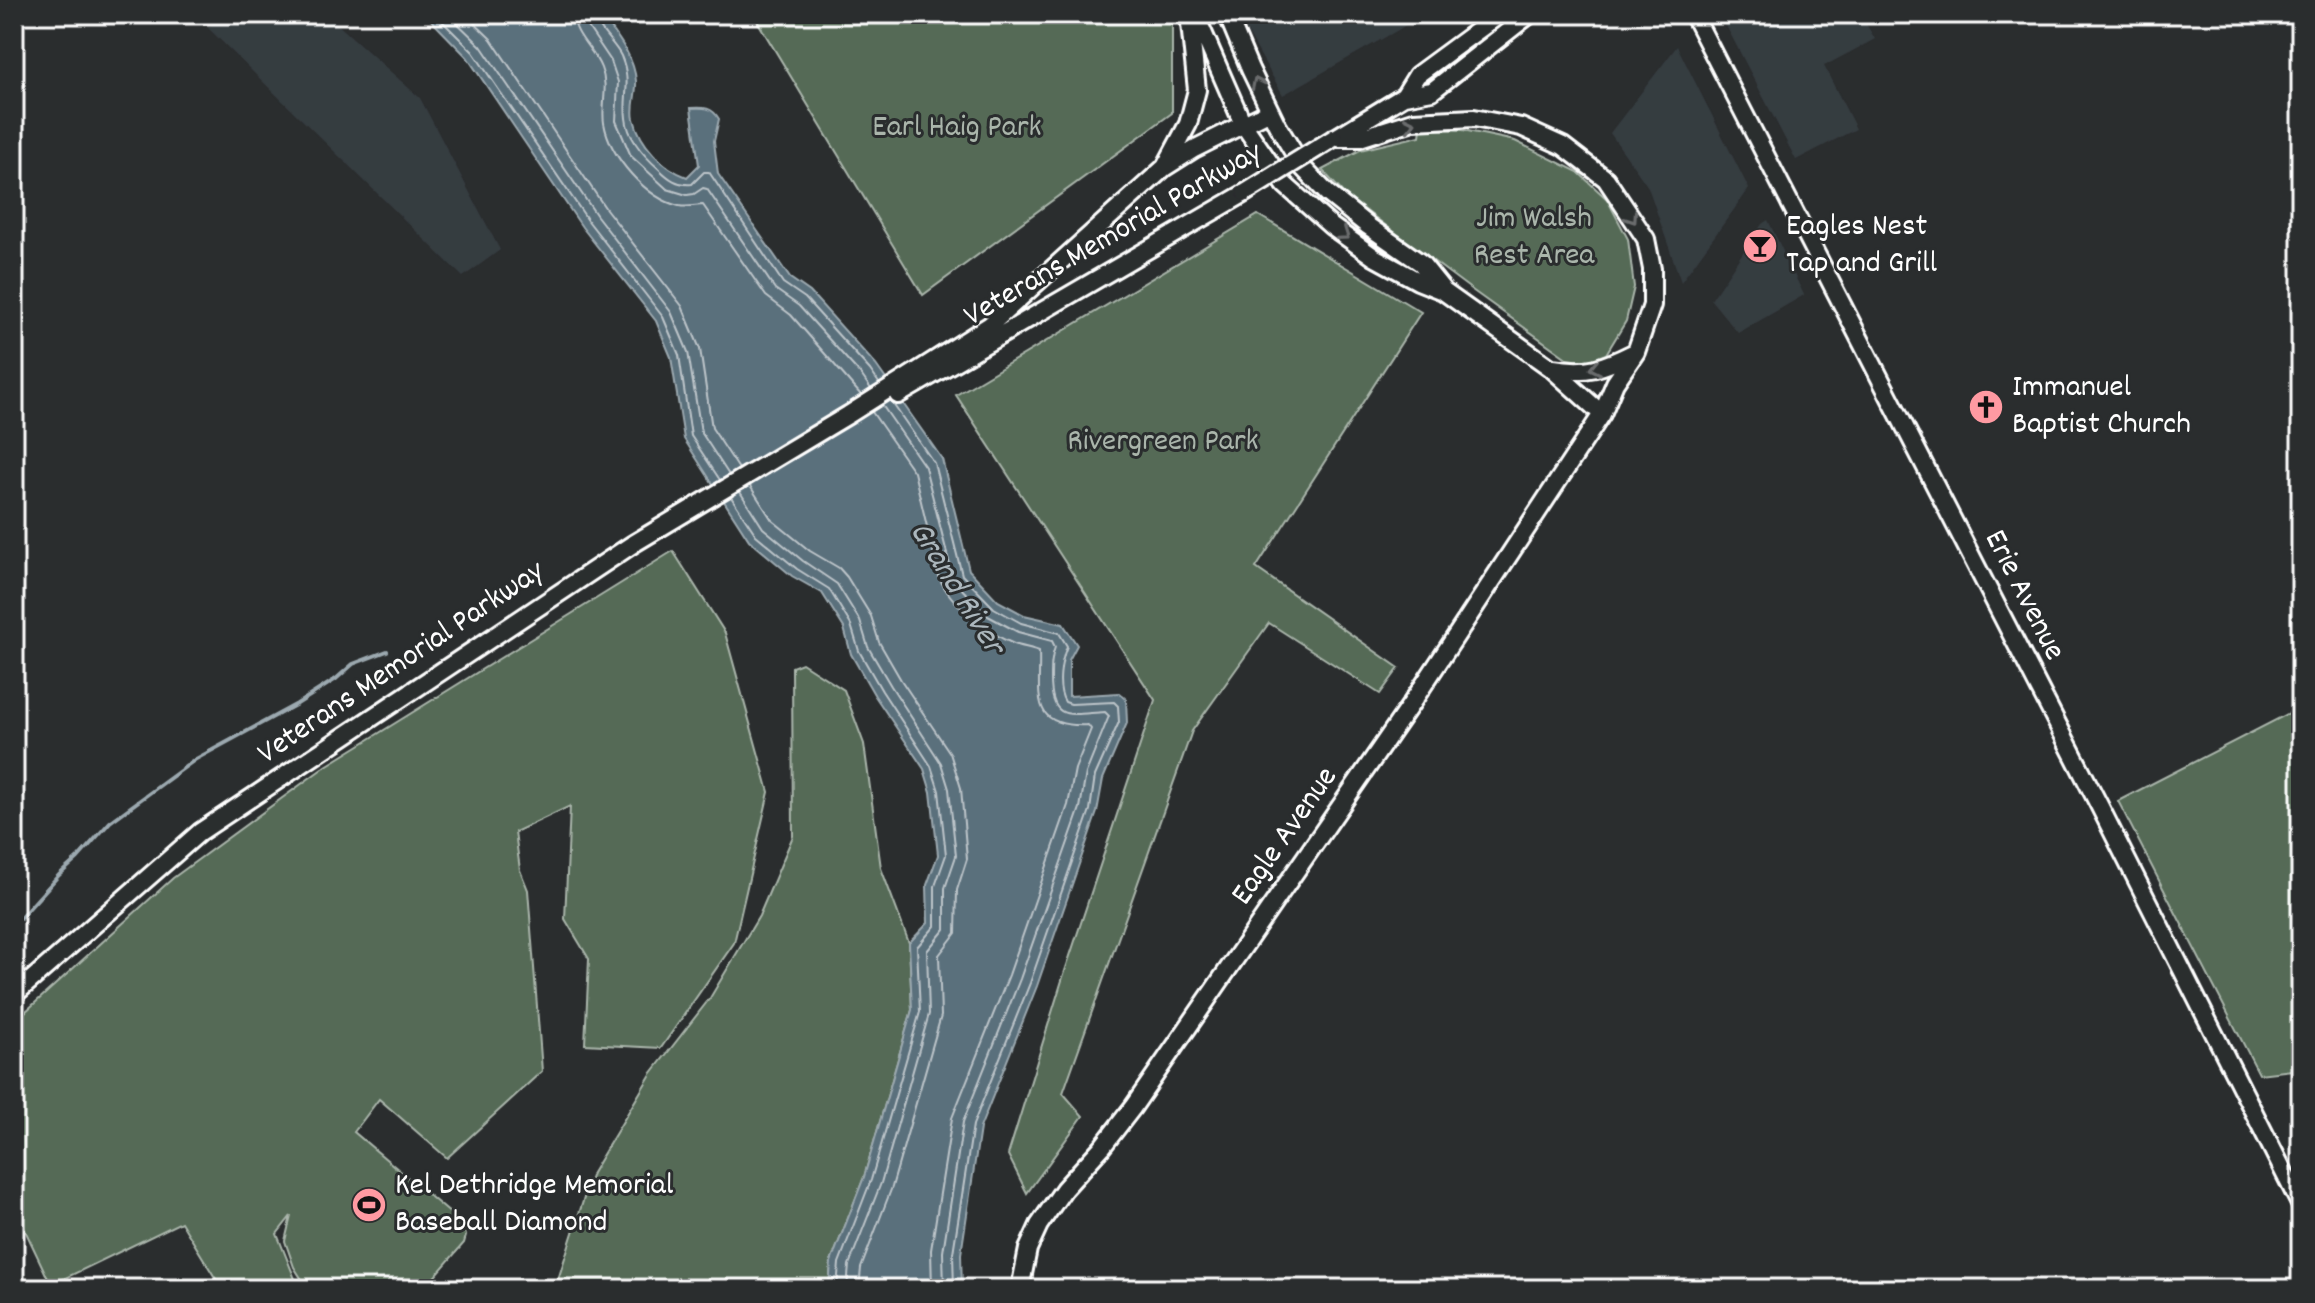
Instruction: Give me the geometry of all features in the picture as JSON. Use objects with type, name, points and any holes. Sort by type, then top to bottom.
[{"type":"main road","points":[[1192,14],[1243,124],[1285,185],[1331,226],[1374,257],[1443,291],[1551,368],[1602,414]]},
{"type":"main road","points":[[1164,168],[1188,124],[1197,90],[1192,14]]},
{"type":"main road","points":[[1227,14],[1270,111],[1303,168],[1327,193],[1421,263],[1443,291]]},
{"type":"main road","name":"Veterans Memorial Parkway","points":[[1404,96],[1417,75],[1500,14]]},
{"type":"main road","name":"Veterans Memorial Parkway","points":[[14,995],[200,832],[633,544],[848,415],[890,399],[994,331],[1245,193],[1404,96],[1432,91],[1530,14]]},
{"type":"main road","name":"Erie Avenue","points":[[1693,14],[2084,774],[2301,1206]]},
{"type":"main road","points":[[994,331],[1164,168],[1194,149],[1270,111]]},
{"type":"main road","name":"Eagle Avenue","points":[[1020,1289],[1028,1249],[1051,1205],[1133,1107],[1411,704],[1602,414],[1615,383],[1636,352],[1652,305],[1652,269],[1646,239],[1606,179],[1563,146],[1521,127],[1474,118],[1413,121],[1360,138],[1334,138]]},
{"type":"main road","points":[[1551,368],[1573,372],[1602,369],[1636,352]]},
{"type":"shaded area","points":[[221,14],[326,14],[420,98],[500,250],[463,277],[208,28]]},
{"type":"shaded area","points":[[1237,14],[1423,14],[1283,95]]},
{"type":"shaded area","points":[[1720,14],[1860,14],[1875,39],[1824,66],[1856,129],[1796,160]]},
{"type":"shaded area","points":[[1677,46],[1749,189],[1681,282],[1648,187],[1610,133]]},
{"type":"shaded area","points":[[1768,220],[1804,295],[1738,333],[1711,300],[1762,224]]},
{"type":"green space","name":"Earl Haig Park","points":[[753,14],[1172,14],[1172,113],[923,295]]},
{"type":"green space","name":"Jim Walsh Rest Area","points":[[1421,129],[1463,130],[1515,141],[1578,172],[1607,199],[1628,239],[1634,287],[1626,321],[1606,354],[1585,362],[1568,359],[1345,195],[1322,170],[1360,150],[1420,136]]},
{"type":"green space","name":"Rivergreen Park","points":[[1258,215],[1421,312],[1256,568],[1399,668],[1380,694],[1269,623],[1192,731],[1063,1093],[1083,1116],[1027,1193],[1008,1155],[1155,700],[956,395]]},
{"type":"green space","points":[[673,551],[725,633],[769,792],[734,943],[661,1048],[585,1044],[589,959],[565,919],[570,806],[515,832],[520,870],[528,890],[542,1071],[447,1158],[379,1099],[354,1132],[464,1225],[464,1243],[424,1289],[308,1289],[294,1267],[285,1241],[291,1216],[277,1234],[299,1289],[222,1289],[181,1222],[51,1285],[14,1207],[14,1022],[173,878],[326,766]]},
{"type":"green space","points":[[802,663],[844,690],[864,744],[881,868],[909,943],[912,1010],[864,1177],[831,1262],[829,1289],[555,1289],[592,1173],[651,1074],[710,998],[759,916],[793,836],[792,667]]},
{"type":"green space","points":[[2301,707],[2301,1069],[2259,1074],[2118,801]]},
{"type":"water","name":"Grand River","points":[[425,14],[601,14],[632,62],[636,81],[633,114],[641,138],[661,162],[687,177],[699,165],[691,108],[714,112],[719,119],[714,141],[718,174],[790,278],[810,292],[876,365],[942,459],[969,570],[998,601],[1024,615],[1063,624],[1077,645],[1069,660],[1069,696],[1119,693],[1126,699],[1127,723],[1103,779],[1097,812],[1037,986],[980,1128],[961,1254],[962,1289],[829,1289],[831,1262],[864,1177],[912,1010],[909,943],[928,923],[927,885],[938,855],[931,792],[924,769],[875,696],[851,654],[844,628],[822,593],[792,576],[749,540],[684,439],[671,357],[656,321],[582,227],[467,57]]},
{"type":"waterway","points":[[14,925],[110,822],[196,759],[297,704],[353,664],[387,651]]},
{"type":"place","name":"Eagles Nest Tap and Grill","points":[[1760,246]]},
{"type":"place","name":"Immanuel Baptist Church","points":[[1986,407]]},
{"type":"place","name":"Kel Dethridge Memorial Baseball Diamond","points":[[369,1205]]}]
